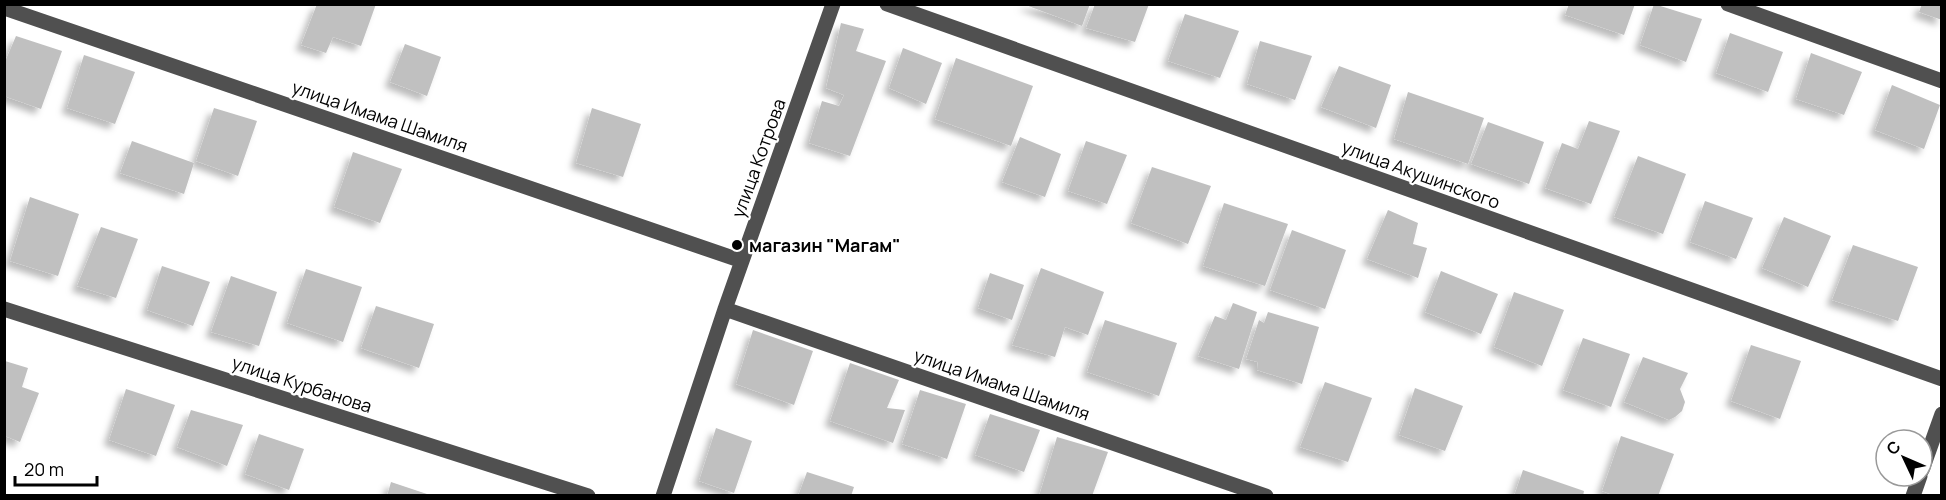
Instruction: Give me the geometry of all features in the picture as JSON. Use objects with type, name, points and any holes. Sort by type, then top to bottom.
[{"type":"street","name":"улица Котрова","points":[[663,495],[725,309],[833,4]]},
{"type":"street","name":"улица Акушинского","points":[[887,4],[1941,379]]},
{"type":"street","points":[[1728,4],[1941,81]]},
{"type":"street","name":"улица Имама Шамиля","points":[[4,8],[742,261]]},
{"type":"street","name":"улица Курбанова","points":[[4,309],[588,495]]},
{"type":"street","name":"улица Имама Шамиля","points":[[725,309],[1266,495]]},
{"type":"street","points":[[1934,435],[1941,414]]},
{"type":"building","points":[[317,4],[376,4],[361,46],[333,37],[326,53],[301,45]]},
{"type":"building","points":[[1023,4],[1090,4],[1082,26]]},
{"type":"building","points":[[1095,4],[1149,4],[1135,42],[1086,28]]},
{"type":"building","points":[[1569,4],[1635,4],[1624,35],[1565,15]]},
{"type":"building","points":[[1654,4],[1702,19],[1686,62],[1640,45]]},
{"type":"building","points":[[1922,4],[1942,4],[1942,20],[1919,12]]},
{"type":"building","points":[[1185,14],[1239,31],[1220,78],[1168,61]]},
{"type":"building","points":[[841,23],[864,29],[856,51],[886,61],[850,156],[809,143],[822,101],[839,106],[844,95],[826,88]]},
{"type":"building","points":[[1730,33],[1783,52],[1768,92],[1716,73]]},
{"type":"building","points":[[16,36],[62,51],[41,109],[4,96],[4,64]]},
{"type":"building","points":[[1260,41],[1312,56],[1295,100],[1247,84]]},
{"type":"building","points":[[405,44],[441,57],[427,96],[390,82]]},
{"type":"building","points":[[903,48],[942,63],[926,104],[889,88]]},
{"type":"building","points":[[1811,53],[1862,72],[1844,115],[1796,99]]},
{"type":"building","points":[[84,55],[135,72],[115,124],[67,108]]},
{"type":"building","points":[[956,58],[1033,86],[1011,146],[935,119]]},
{"type":"building","points":[[1339,66],[1391,85],[1376,128],[1321,107]]},
{"type":"building","points":[[1892,85],[1940,105],[1924,149],[1875,130]]},
{"type":"building","points":[[1408,92],[1484,118],[1468,164],[1394,139]]},
{"type":"building","points":[[214,108],[257,121],[238,176],[196,161]]},
{"type":"building","points":[[592,108],[641,124],[623,177],[576,163]]},
{"type":"building","points":[[1589,121],[1620,131],[1591,204],[1545,188],[1562,143],[1578,149]]},
{"type":"building","points":[[1488,122],[1544,142],[1529,184],[1471,164]]},
{"type":"building","points":[[1020,137],[1061,154],[1045,197],[1002,182]]},
{"type":"building","points":[[132,141],[194,163],[184,194],[120,173]]},
{"type":"building","points":[[1086,141],[1127,155],[1107,204],[1068,191]]},
{"type":"building","points":[[353,152],[402,169],[380,223],[334,207]]},
{"type":"building","points":[[1638,156],[1686,174],[1663,234],[1614,217]]},
{"type":"building","points":[[1152,167],[1211,186],[1188,244],[1131,223]]},
{"type":"building","points":[[30,197],[79,214],[58,276],[10,261]]},
{"type":"building","points":[[1705,201],[1753,218],[1736,259],[1690,242]]},
{"type":"building","points":[[1224,203],[1288,224],[1265,286],[1203,266]]},
{"type":"building","points":[[1388,210],[1418,223],[1413,244],[1427,248],[1418,278],[1367,259]]},
{"type":"building","points":[[1784,217],[1831,236],[1808,287],[1762,268]]},
{"type":"building","points":[[101,227],[138,239],[116,298],[77,286]]},
{"type":"building","points":[[1292,230],[1346,250],[1325,309],[1270,290]]},
{"type":"building","points":[[1853,245],[1918,267],[1898,321],[1832,300]]},
{"type":"building","points":[[162,266],[210,282],[193,326],[147,310]]},
{"type":"building","points":[[1041,268],[1104,292],[1088,335],[1065,327],[1055,357],[1012,345]]},
{"type":"building","points":[[306,269],[362,287],[343,342],[287,323]]},
{"type":"building","points":[[1441,271],[1498,294],[1481,334],[1425,312]]},
{"type":"building","points":[[990,273],[1024,285],[1012,320],[978,308]]},
{"type":"building","points":[[231,276],[277,292],[259,346],[211,332]]},
{"type":"building","points":[[1514,292],[1564,310],[1542,366],[1494,347]]},
{"type":"building","points":[[1233,303],[1257,312],[1239,369],[1198,356],[1215,316],[1226,320]]},
{"type":"building","points":[[376,306],[434,324],[419,368],[361,348]]},
{"type":"building","points":[[1268,312],[1319,327],[1302,384],[1257,370],[1258,362],[1246,359],[1259,320],[1264,323]]},
{"type":"building","points":[[1105,320],[1177,343],[1159,396],[1087,372]]},
{"type":"building","points":[[753,330],[813,351],[794,405],[736,384]]},
{"type":"building","points":[[1583,338],[1630,354],[1611,407],[1563,390]]},
{"type":"building","points":[[1751,345],[1801,361],[1780,419],[1731,401]]},
{"type":"building","points":[[1643,357],[1688,373],[1680,389],[1685,402],[1682,411],[1669,420],[1624,402]]},
{"type":"building","points":[[5,361],[28,368],[22,387],[39,393],[20,442],[5,436]]},
{"type":"building","points":[[850,363],[899,380],[887,408],[905,410],[893,443],[830,421]]},
{"type":"building","points":[[1325,382],[1372,398],[1348,462],[1300,447]]},
{"type":"building","points":[[1415,388],[1463,406],[1445,451],[1399,435]]},
{"type":"building","points":[[126,389],[175,405],[156,456],[109,440]]},
{"type":"building","points":[[920,390],[966,404],[947,459],[902,444]]},
{"type":"building","points":[[191,410],[243,425],[227,466],[177,447]]},
{"type":"building","points":[[990,414],[1040,430],[1024,472],[975,455]]},
{"type":"building","points":[[716,428],[752,441],[734,493],[699,481]]},
{"type":"building","points":[[259,434],[304,449],[289,490],[245,474]]},
{"type":"building","points":[[1621,436],[1674,454],[1658,496],[1616,496],[1602,491]]},
{"type":"building","points":[[1057,437],[1108,452],[1092,496],[1039,496]]},
{"type":"building","points":[[1523,470],[1584,491],[1583,496],[1514,496]]},
{"type":"building","points":[[807,472],[854,487],[851,496],[798,496]]},
{"type":"building","points":[[391,482],[430,495],[430,496],[387,496]]},
{"type":"place","name":"магазин \"Магам\"","points":[[737,245]]}]
